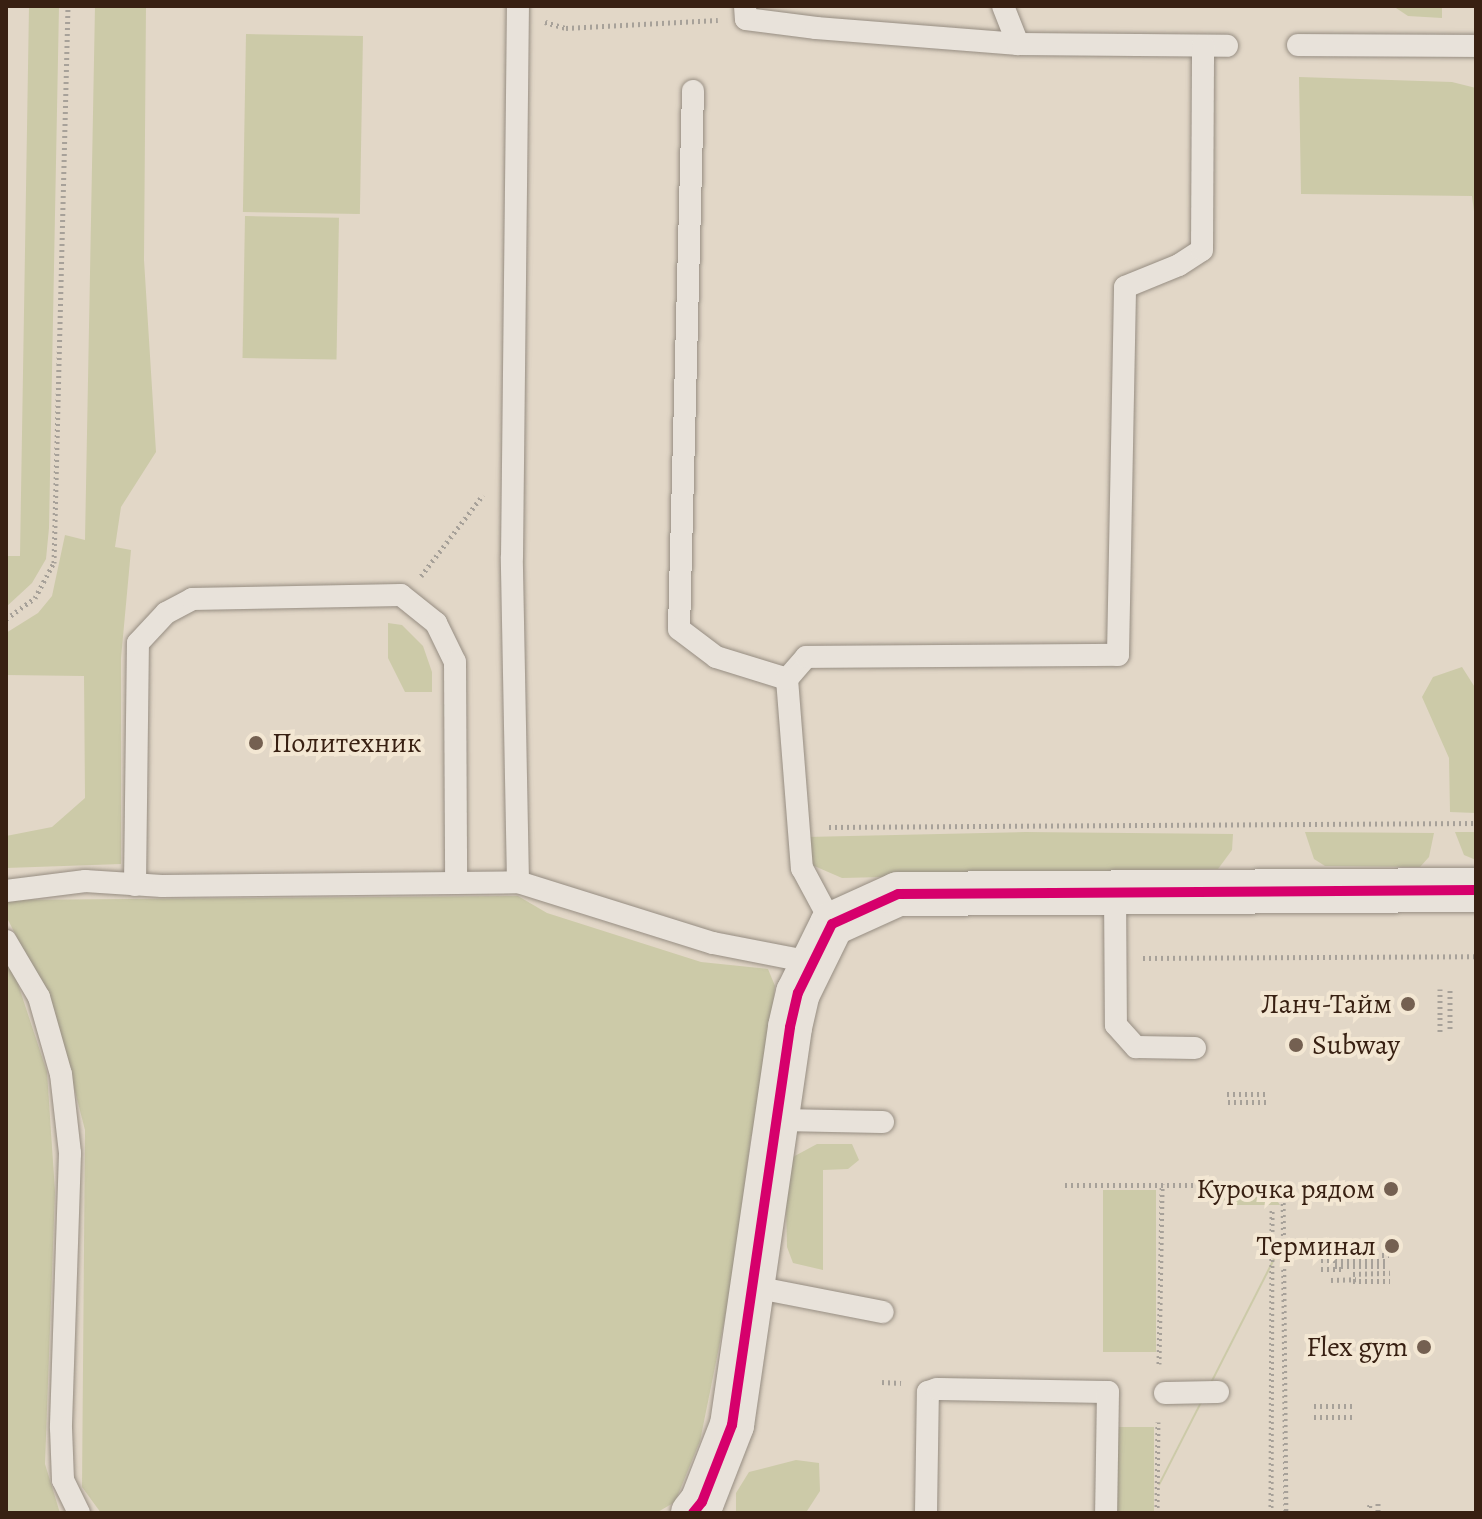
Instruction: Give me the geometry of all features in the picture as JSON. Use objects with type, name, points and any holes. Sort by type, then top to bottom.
[{"type":"street","points":[[693,1513],[707,1491],[732,1425],[780,1120],[790,1027],[811,962],[832,924],[898,894],[1476,890]]},
{"type":"lane","points":[[518,6],[515,453],[518,882]]},
{"type":"lane","points":[[1003,6],[1018,44]]},
{"type":"lane","points":[[745,12],[1018,44],[1227,46]]},
{"type":"lane","points":[[1298,45],[1476,46]]},
{"type":"lane","points":[[832,924],[802,868],[798,828],[787,679],[806,657],[1118,655],[1125,287],[1179,265],[1202,250],[1203,46]]},
{"type":"lane","points":[[693,91],[679,629],[716,657],[787,679]]},
{"type":"lane","points":[[135,885],[138,643],[166,613],[192,599],[401,595],[436,623],[455,662],[456,883]]},
{"type":"lane","points":[[6,891],[85,881],[135,885],[518,882],[713,943],[811,962]]},
{"type":"lane","points":[[1115,891],[1116,1025],[1136,1047],[1195,1048]]},
{"type":"lane","points":[[6,941],[39,997],[63,1090],[70,1153],[61,1428],[63,1480],[79,1513]]},
{"type":"lane","points":[[780,1120],[883,1122]]},
{"type":"lane","points":[[754,1287],[883,1312]]},
{"type":"lane","points":[[926,1513],[928,1392],[937,1389],[1108,1392],[1106,1513]]},
{"type":"lane","points":[[1161,1392],[1218,1392]]},
{"type":"path","points":[[6,619],[35,598],[54,563],[68,6]]},
{"type":"path","points":[[566,28],[745,12]]},
{"type":"path","points":[[422,575],[515,453]]},
{"type":"path","points":[[798,828],[1476,823]]},
{"type":"path","points":[[1114,958],[1476,956]]},
{"type":"path","points":[[1440,989],[1440,1032]]},
{"type":"path","points":[[1450,990],[1450,1032]]},
{"type":"path","points":[[1268,1094],[1228,1098],[1268,1102]]},
{"type":"path","points":[[1157,1513],[1162,1184]]},
{"type":"path","points":[[1065,1185],[1283,1185],[1286,1513]]},
{"type":"path","points":[[1271,1513],[1272,1209]]},
{"type":"path","points":[[1331,1248],[1357,1248]]},
{"type":"path","points":[[1321,1260],[1354,1259],[1389,1264]]},
{"type":"path","points":[[1333,1264],[1367,1259]]},
{"type":"path","points":[[1333,1264],[1389,1264]]},
{"type":"path","points":[[1333,1264],[1368,1269]]},
{"type":"path","points":[[1331,1280],[1355,1276],[1389,1264]]},
{"type":"path","points":[[1321,1269],[1390,1281]]},
{"type":"path","points":[[1314,1406],[1354,1406]]},
{"type":"path","points":[[1314,1417],[1354,1417]]},
{"type":"path","points":[[1369,1513],[1370,1503]]},
{"type":"path","points":[[1378,1503],[1378,1513]]},
{"type":"shaded area","points":[[29,6],[59,6],[49,528],[46,559],[32,583],[6,607],[6,556],[20,556]]},
{"type":"shaded area","points":[[95,6],[146,6],[144,260],[156,452],[121,507],[115,547],[131,550],[121,658],[121,864],[6,868],[6,836],[52,827],[85,798],[84,676],[6,675],[6,633],[38,613],[52,596],[65,535],[85,540]]},
{"type":"shaded area","points":[[1393,6],[1442,6],[1442,18],[1408,16]]},
{"type":"shaded area","points":[[246,34],[363,36],[360,214],[243,212]]},
{"type":"shaded area","points":[[1299,77],[1452,82],[1476,88],[1476,227],[1472,196],[1301,194]]},
{"type":"shaded area","points":[[245,216],[339,218],[337,360],[243,358]]},
{"type":"shaded area","points":[[388,623],[402,625],[423,646],[432,672],[432,692],[405,692],[388,658]]},
{"type":"shaded area","points":[[1462,667],[1476,689],[1476,813],[1450,812],[1449,758],[1422,697],[1433,677]]},
{"type":"shaded area","points":[[1025,832],[1233,834],[1232,850],[1218,869],[842,878],[812,865],[806,837]]},
{"type":"shaded area","points":[[1305,832],[1434,833],[1429,857],[1420,867],[1325,866],[1314,859]]},
{"type":"shaded area","points":[[1455,832],[1476,832],[1476,860],[1464,855]]},
{"type":"shaded area","points":[[518,896],[547,913],[701,962],[768,969],[775,986],[758,1131],[751,1136],[732,1283],[700,1441],[675,1502],[656,1513],[101,1513],[82,1487],[85,1130],[54,1010],[6,916],[6,900]]},
{"type":"shaded area","points":[[6,962],[16,978],[47,1072],[55,1192],[45,1464],[60,1513],[6,1513]]},
{"type":"shaded area","points":[[817,1144],[852,1144],[859,1160],[848,1169],[823,1170],[823,1270],[793,1263],[787,1247],[785,1168],[791,1158]]},
{"type":"shaded area","points":[[1103,1190],[1156,1190],[1156,1352],[1103,1352]]},
{"type":"shaded area","points":[[1274,1196],[1280,1205],[1224,1205],[1223,1198]]},
{"type":"shaded area","points":[[1276,1253],[1278,1254],[1160,1486]]},
{"type":"shaded area","points":[[1113,1427],[1154,1427],[1154,1513],[1113,1513]]},
{"type":"shaded area","points":[[796,1460],[819,1463],[820,1491],[807,1511],[736,1513],[736,1493],[749,1472]]},
{"type":"cycle path","points":[[693,1513],[702,1502],[732,1425],[790,1027],[798,993],[832,924],[898,894],[1476,890]]},
{"type":"place","name":"Политехник","points":[[256,743]]},
{"type":"place","name":"Ланч-Тайм","points":[[1408,1004]]},
{"type":"place","name":"Subway","points":[[1296,1045]]},
{"type":"place","name":"Курочка рядом","points":[[1391,1189]]},
{"type":"place","name":"Терминал","points":[[1392,1246]]},
{"type":"place","name":"Flex gym","points":[[1424,1347]]}]
